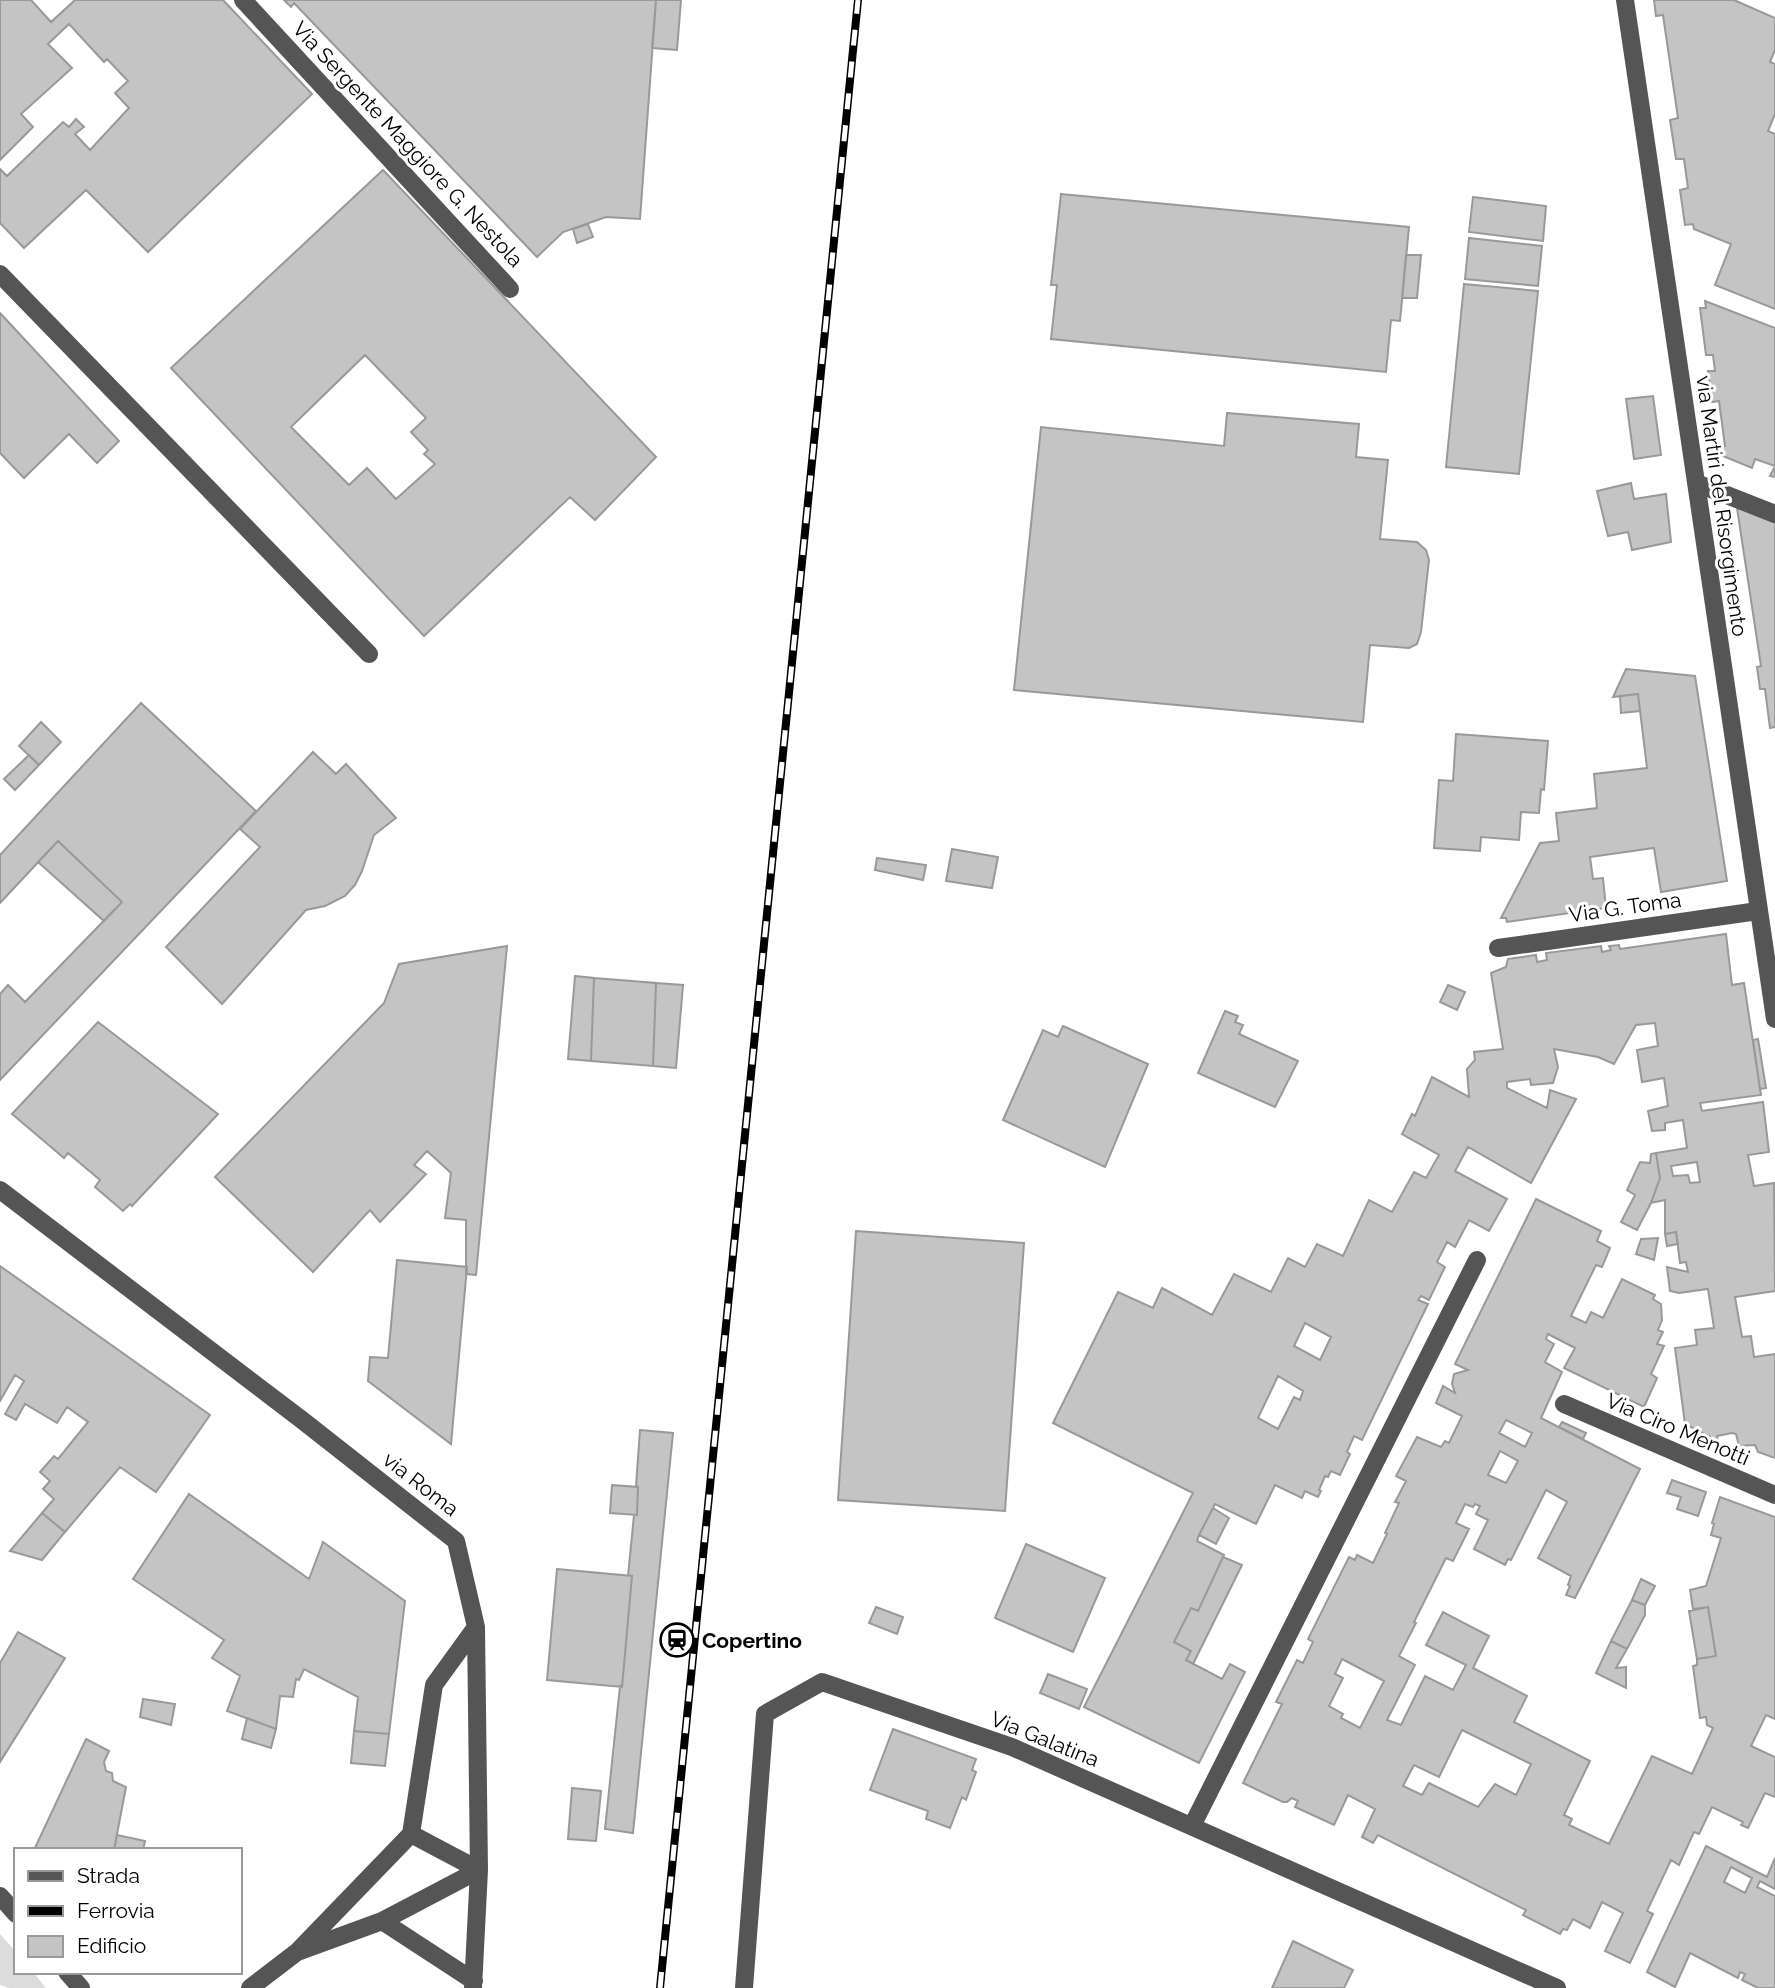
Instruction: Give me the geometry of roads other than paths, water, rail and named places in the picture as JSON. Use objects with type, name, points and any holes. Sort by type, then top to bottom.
[{"type":"street","name":"Via Sergente Maggiore G. Nestola","points":[[243,0],[510,289]]},
{"type":"street","name":"via Martiri del Risorgimento","points":[[1625,0],[1758,911],[1769,943],[1775,1019]]},
{"type":"street","points":[[0,274],[369,654]]},
{"type":"street","points":[[1696,483],[1775,514]]},
{"type":"street","name":"Via G. Toma","points":[[1498,948],[1758,911]]},
{"type":"street","name":"via Roma","points":[[0,1190],[456,1541],[476,1627],[479,1870],[474,1984]]},
{"type":"street","points":[[1192,1826],[1477,1260]]},
{"type":"street","name":"Via Ciro Menotti","points":[[1564,1404],[1775,1495]]},
{"type":"street","points":[[250,1988],[296,1952],[411,1834],[434,1685],[476,1627]]},
{"type":"street","name":"Via Galatina","points":[[744,1988],[765,1714],[822,1682],[1012,1747],[1557,1988]]},
{"type":"street","points":[[411,1834],[479,1870]]},
{"type":"street","points":[[296,1952],[382,1921],[479,1870]]},
{"type":"street","points":[[0,1896],[14,1912]]},
{"type":"street","points":[[382,1921],[474,1984]]},
{"type":"street","points":[[69,1974],[81,1988]]},
{"type":"railway","points":[[660,1988],[858,0]]},
{"type":"place","name":"Copertino","points":[[677,1640]]}]
